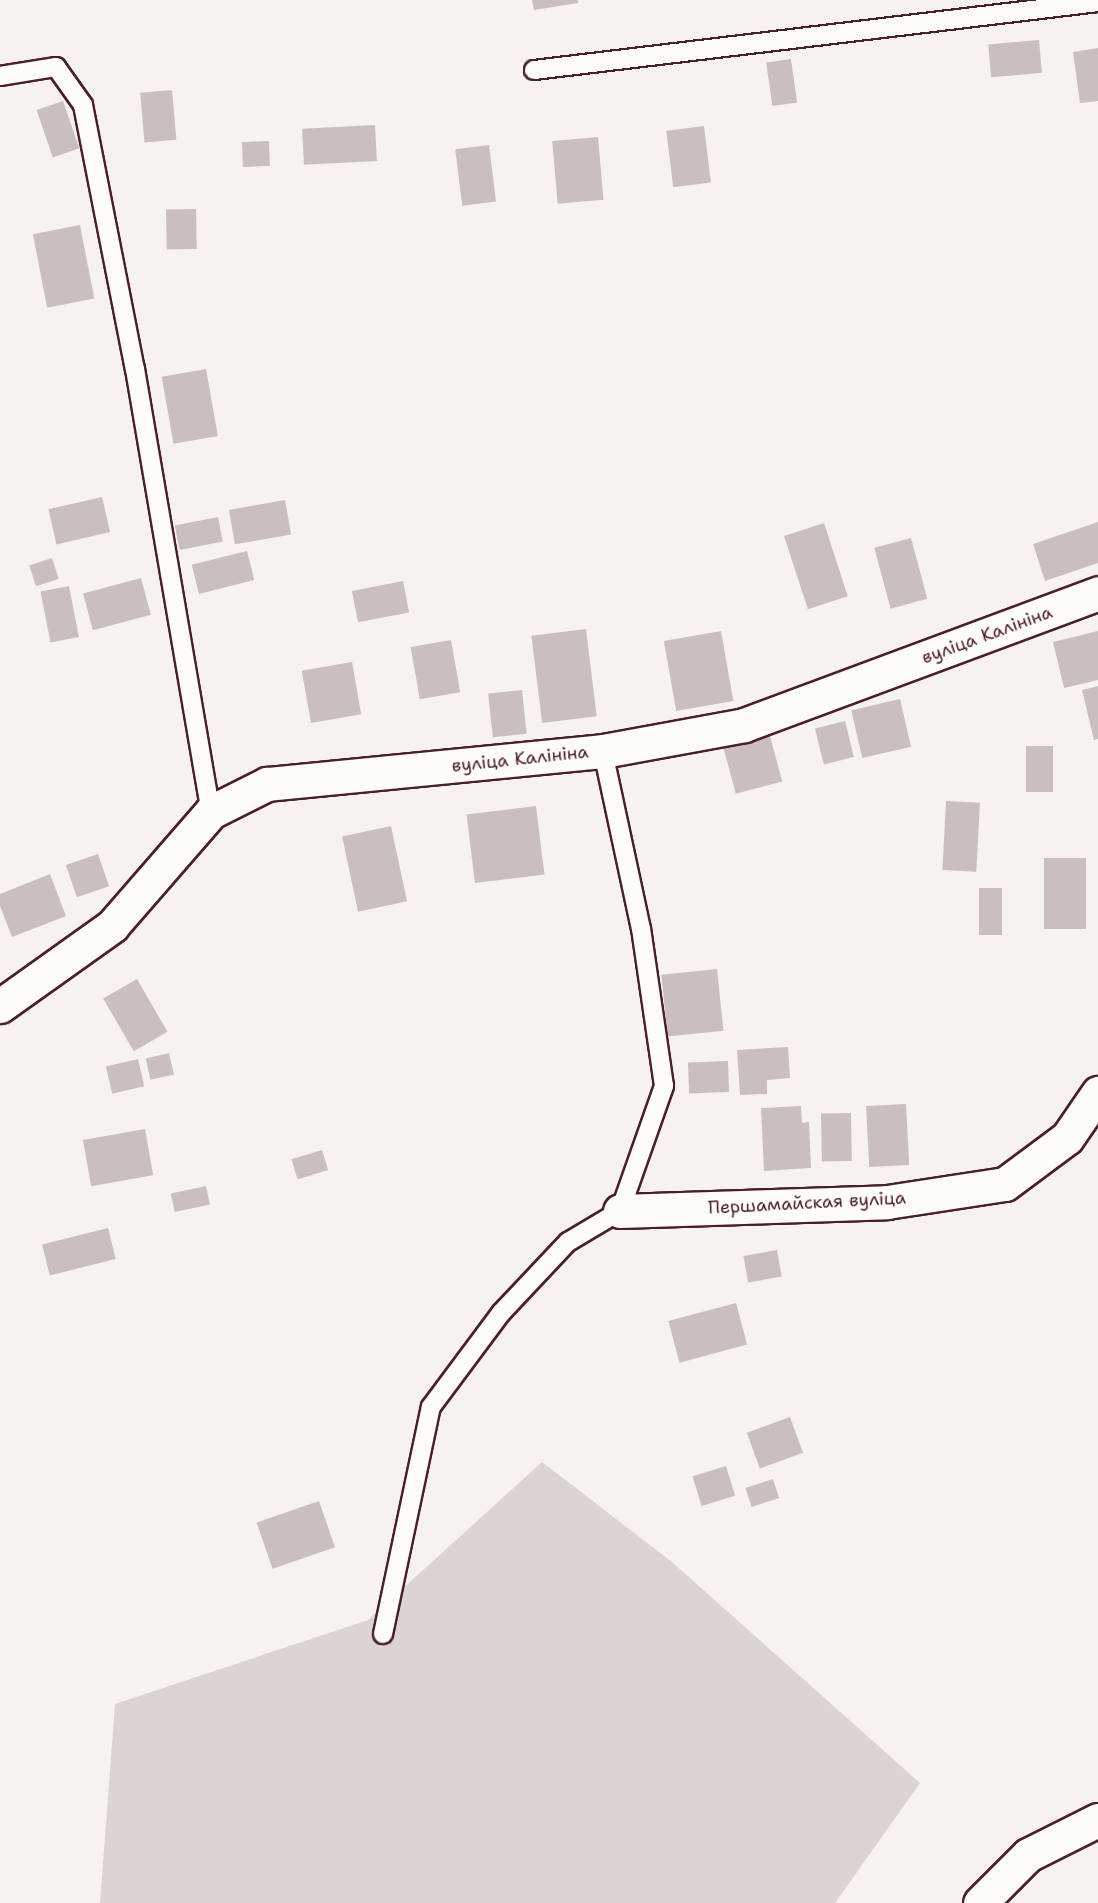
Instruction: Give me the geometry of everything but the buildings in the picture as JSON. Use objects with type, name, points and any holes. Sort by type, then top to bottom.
[{"type":"street","name":"вуліца Калініна","points":[[0,1006],[112,926],[211,813],[267,784],[603,751],[744,725],[1098,593]]},
{"type":"street","name":"Першамайская вуліца","points":[[620,1212],[887,1203],[1005,1184],[1067,1138],[1098,1093]]},
{"type":"street","points":[[980,1903],[1028,1855],[1098,1820]]},
{"type":"lane","points":[[534,70],[1098,2]]},
{"type":"lane","points":[[0,76],[56,67],[83,105],[135,369],[211,813]]},
{"type":"lane","points":[[383,1634],[431,1407],[501,1313],[568,1242],[620,1212],[664,1086],[640,929],[603,751]]},
{"type":"shaded area","points":[[542,1462],[672,1562],[920,1783],[835,1903],[100,1903],[115,1704],[368,1620]]}]
